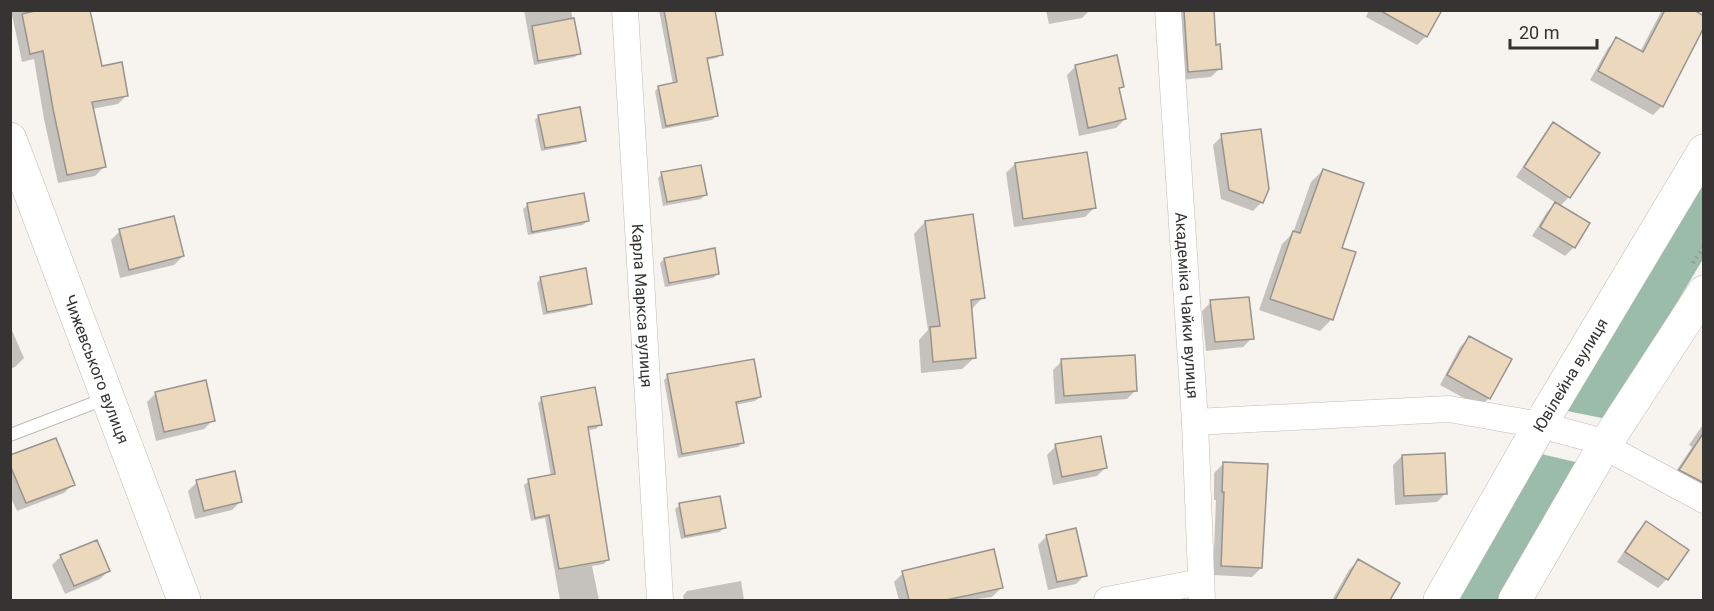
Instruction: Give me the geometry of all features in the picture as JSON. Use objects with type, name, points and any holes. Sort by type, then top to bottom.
[{"type":"street","name":"Карла Маркса вулиця","points":[[625,10],[660,600]]},
{"type":"street","name":"Академіка Чайки вулиця","points":[[1168,10],[1195,422],[1201,591]]},
{"type":"street","name":"Чижевського вулиця","points":[[10,138],[184,600]]},
{"type":"street","name":"Ювілейна вулиця","points":[[1440,600],[1540,425],[1704,151]]},
{"type":"street","points":[[1515,600],[1604,446],[1704,292]]},
{"type":"street","points":[[1195,422],[1449,409],[1540,425],[1589,438],[1704,500]]},
{"type":"street","points":[[1107,600],[1201,591]]},
{"type":"lane","points":[[10,435],[108,398]]},
{"type":"green space","points":[[1703,162],[1703,259],[1607,419],[1557,409]]},
{"type":"green space","points":[[1537,453],[1584,464],[1503,600],[1451,600]]},
{"type":"building","points":[[39,10],[90,10],[102,66],[122,62],[128,96],[92,102],[106,167],[67,175],[43,51],[30,54],[22,14]]},
{"type":"building","points":[[664,10],[715,10],[723,55],[707,58],[718,116],[666,126],[658,86],[677,82]]},
{"type":"building","points":[[1184,10],[1214,10],[1216,45],[1220,44],[1222,69],[1188,72]]},
{"type":"building","points":[[1379,10],[1442,10],[1427,37]]},
{"type":"building","points":[[1665,10],[1694,10],[1704,16],[1704,27],[1663,107],[1598,71],[1616,37],[1643,52]]},
{"type":"building","points":[[574,18],[581,54],[538,61],[532,26]]},
{"type":"building","points":[[1117,55],[1124,87],[1119,88],[1126,119],[1088,128],[1075,65]]},
{"type":"building","points":[[580,107],[586,141],[545,148],[538,115]]},
{"type":"building","points":[[1553,122],[1600,153],[1570,198],[1524,167]]},
{"type":"building","points":[[1261,129],[1269,189],[1263,203],[1229,190],[1221,134]]},
{"type":"building","points":[[1087,152],[1096,208],[1023,219],[1015,163]]},
{"type":"building","points":[[701,165],[707,195],[667,202],[661,172]]},
{"type":"building","points":[[1323,169],[1364,183],[1342,248],[1356,252],[1333,320],[1270,299],[1293,231],[1300,233]]},
{"type":"building","points":[[584,193],[589,221],[532,232],[527,203]]},
{"type":"building","points":[[1555,202],[1590,223],[1575,248],[1540,227]]},
{"type":"building","points":[[973,214],[985,298],[971,300],[976,358],[933,362],[930,327],[940,326],[925,221]]},
{"type":"building","points":[[174,216],[184,256],[129,270],[119,229]]},
{"type":"building","points":[[715,248],[719,274],[669,283],[664,258]]},
{"type":"building","points":[[586,268],[592,304],[547,312],[540,277]]},
{"type":"building","points":[[1249,297],[1254,339],[1215,342],[1210,300]]},
{"type":"building","points":[[1469,336],[1512,359],[1490,399],[1447,375]]},
{"type":"building","points":[[1135,355],[1137,391],[1064,396],[1061,359]]},
{"type":"building","points":[[754,359],[761,397],[736,402],[744,443],[682,454],[667,374]]},
{"type":"building","points":[[206,380],[215,421],[164,432],[155,392]]},
{"type":"building","points":[[595,387],[602,425],[588,427],[609,560],[559,569],[549,515],[535,518],[528,479],[555,474],[541,397]]},
{"type":"building","points":[[1704,432],[1704,483],[1679,470]]},
{"type":"building","points":[[1101,436],[1107,468],[1062,477],[1055,444]]},
{"type":"building","points":[[56,438],[75,485],[26,503],[10,465],[10,455]]},
{"type":"building","points":[[1445,453],[1447,494],[1404,496],[1402,455]]},
{"type":"building","points":[[1223,462],[1268,464],[1262,568],[1221,566]]},
{"type":"building","points":[[235,471],[242,502],[204,511],[196,480]]},
{"type":"building","points":[[720,496],[726,528],[685,536],[679,503]]},
{"type":"building","points":[[1646,521],[1689,550],[1668,580],[1625,552]]},
{"type":"building","points":[[1076,528],[1087,576],[1057,582],[1046,535]]},
{"type":"building","points":[[97,540],[110,571],[74,586],[60,555]]},
{"type":"building","points":[[994,549],[1003,588],[946,600],[909,600],[902,571]]},
{"type":"building","points":[[1358,559],[1400,583],[1390,600],[1335,600]]}]
